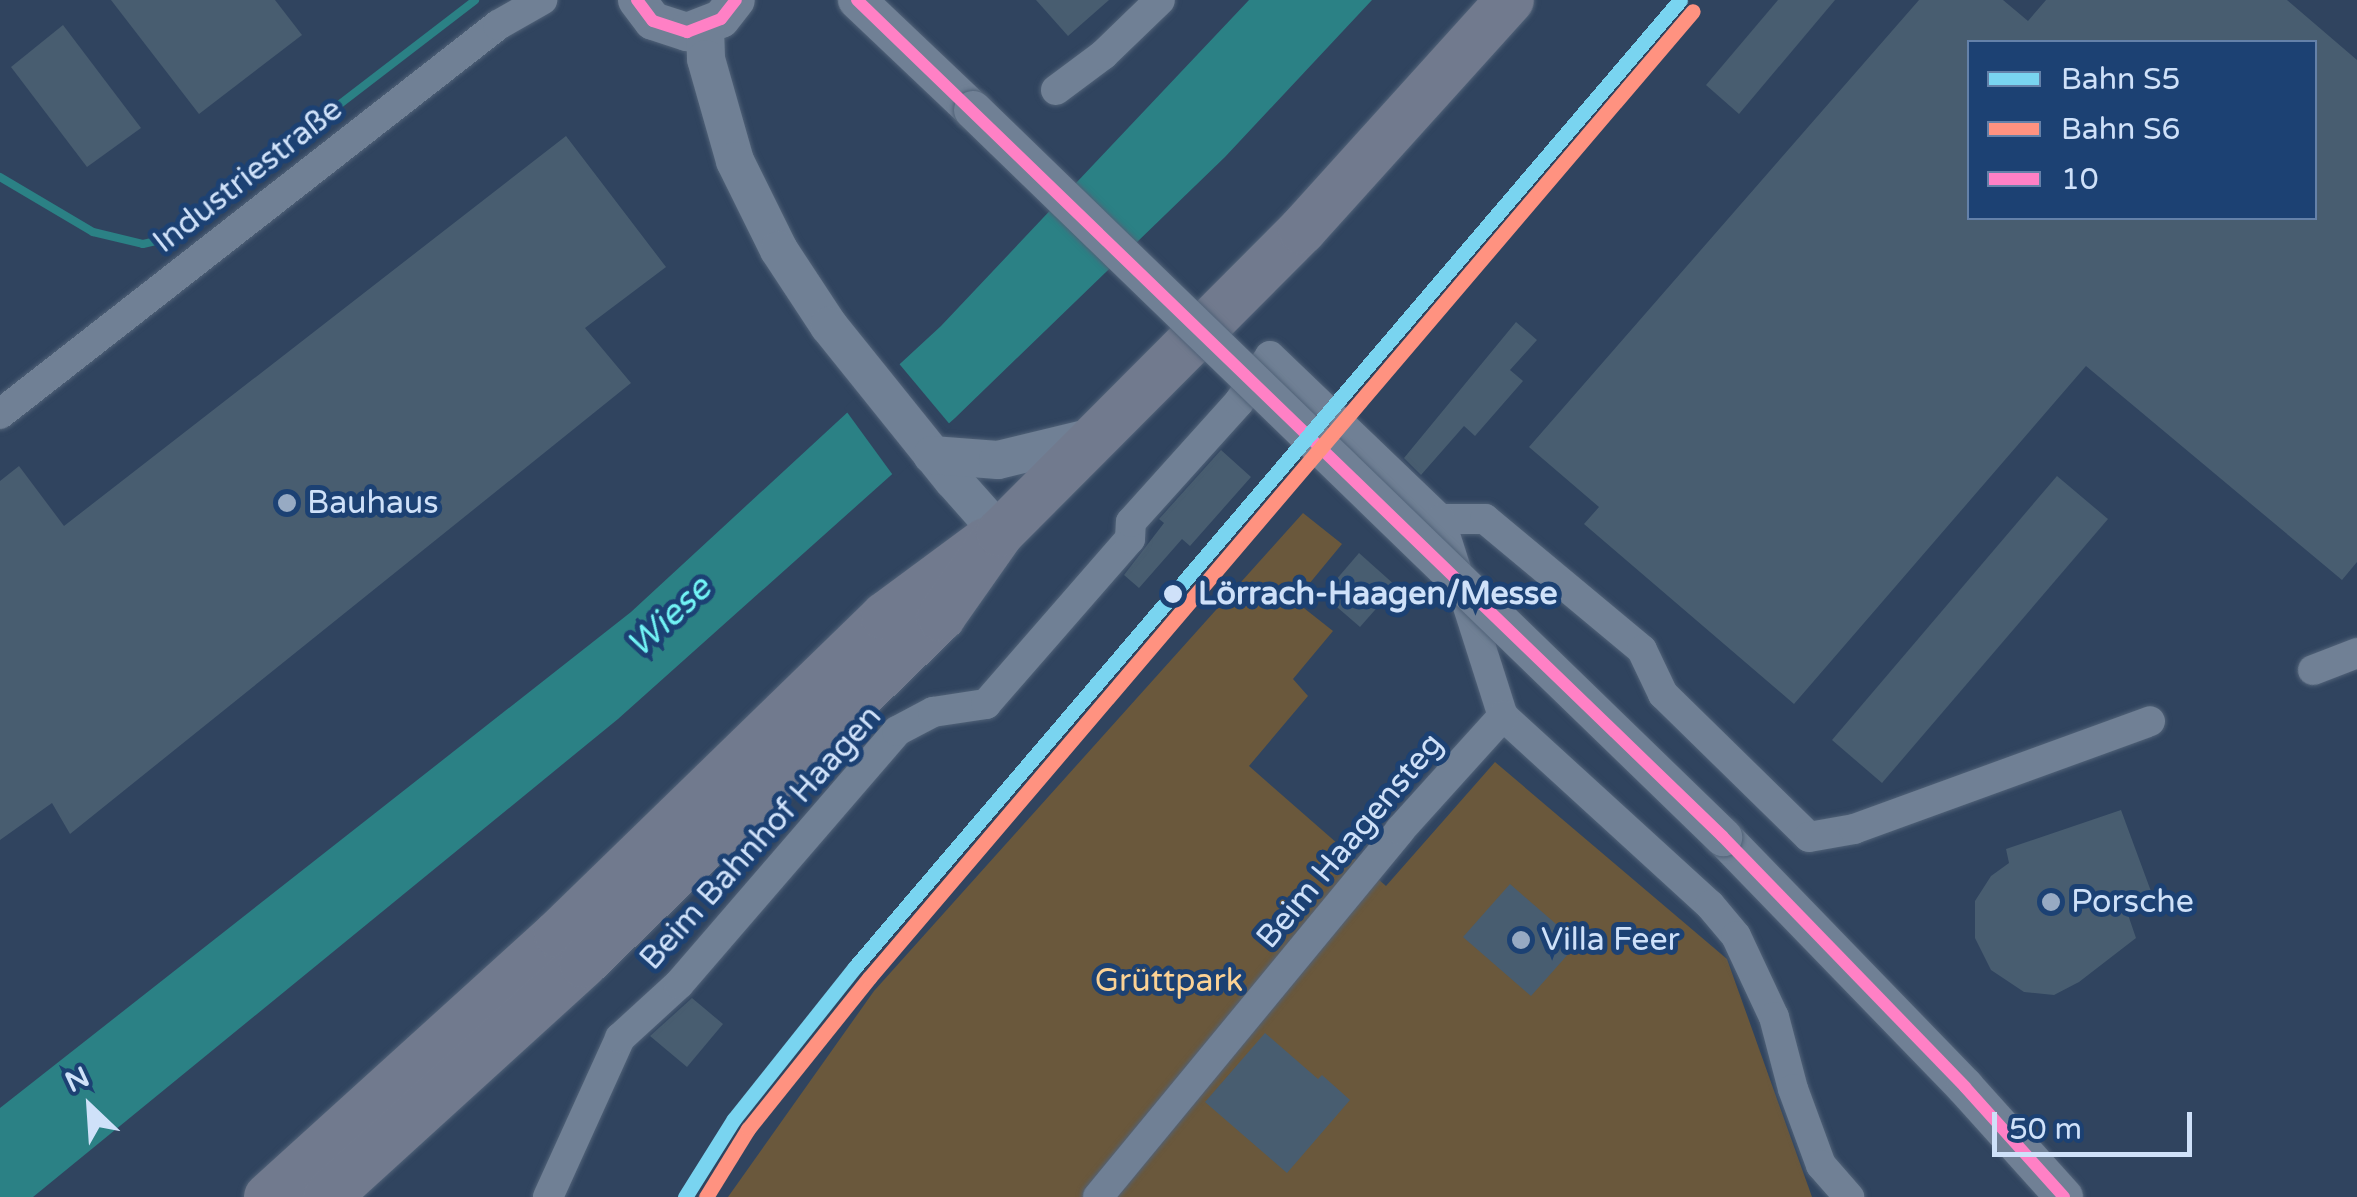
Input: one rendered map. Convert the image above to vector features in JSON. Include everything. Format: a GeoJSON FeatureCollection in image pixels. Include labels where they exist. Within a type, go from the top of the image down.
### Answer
{"type":"FeatureCollection","features":[{"type":"Feature","properties":{"kind":"main road"},"geometry":{"type":"LineString","coordinates":[[327,1197],[583,964],[941,617],[1000,532],[1302,230],[1510,0]]}},
{"type":"Feature","properties":{"kind":"main road"},"geometry":{"type":"LineString","coordinates":[[268,1197],[558,934],[885,616],[949,564],[1000,532]]}},
{"type":"Feature","properties":{"kind":"street","name":"Industriestraße"},"geometry":{"type":"LineString","coordinates":[[0,414],[498,25],[542,0]]}},
{"type":"Feature","properties":{"kind":"street"},"geometry":{"type":"LineString","coordinates":[[637,0],[654,21],[670,29],[705,29],[721,19],[736,0]]}},
{"type":"Feature","properties":{"kind":"street"},"geometry":{"type":"LineString","coordinates":[[857,0],[1722,837],[1965,1087],[2064,1197]]}},
{"type":"Feature","properties":{"kind":"street"},"geometry":{"type":"LineString","coordinates":[[1056,90],[1103,54],[1160,0]]}},
{"type":"Feature","properties":{"kind":"street"},"geometry":{"type":"LineString","coordinates":[[705,29],[712,85],[735,162],[779,250],[829,326],[932,454],[966,474],[1000,532]]}},
{"type":"Feature","properties":{"kind":"street","name":"Beim Bahnhof Haagen"},"geometry":{"type":"LineString","coordinates":[[548,1197],[620,1038],[679,984],[897,732],[934,712],[986,704],[1130,539],[1132,522],[1239,402],[1270,356],[1440,520]]}},
{"type":"Feature","properties":{"kind":"street"},"geometry":{"type":"LineString","coordinates":[[966,474],[1097,436]]}},
{"type":"Feature","properties":{"kind":"street"},"geometry":{"type":"LineString","coordinates":[[1849,1197],[1820,1165],[1774,1017],[1736,936],[1710,905],[1503,716],[1440,520],[1485,519],[1642,650],[1662,694],[1808,838],[1854,829],[2150,721]]}},
{"type":"Feature","properties":{"kind":"street"},"geometry":{"type":"LineString","coordinates":[[2313,670],[2357,653]]}},
{"type":"Feature","properties":{"kind":"street","name":"Beim Haagensteg"},"geometry":{"type":"LineString","coordinates":[[1098,1197],[1400,830],[1503,716]]}},
{"type":"Feature","properties":{"kind":"green space","name":"Grüttpark"},"geometry":{"type":"Polygon","coordinates":[[[1303,513],[1342,544],[1295,601],[1333,631],[1293,679],[1308,696],[1249,766],[1386,886],[1495,762],[1727,959],[1812,1197],[728,1197],[874,991],[1303,513]]]}},
{"type":"Feature","properties":{"kind":"water","name":"Wiese"},"geometry":{"type":"Polygon","coordinates":[[[1249,0],[1372,0],[1225,157],[955,418],[618,719],[33,1197],[0,1197],[0,1108],[631,612],[941,326],[1249,0]]]}},
{"type":"Feature","properties":{"kind":"pier"},"geometry":{"type":"Polygon","coordinates":[[[896,360],[952,427],[895,478],[844,408],[896,360]]]}},
{"type":"Feature","properties":{"kind":"building"},"geometry":{"type":"Polygon","coordinates":[[[111,0],[275,0],[302,35],[199,114],[111,0]]]}},
{"type":"Feature","properties":{"kind":"building"},"geometry":{"type":"Polygon","coordinates":[[[1036,0],[1109,0],[1068,36],[1036,0]]]}},
{"type":"Feature","properties":{"kind":"building"},"geometry":{"type":"Polygon","coordinates":[[[1778,0],[1835,0],[1739,114],[1706,85],[1778,0]]]}},
{"type":"Feature","properties":{"kind":"building"},"geometry":{"type":"Polygon","coordinates":[[[1919,0],[2003,0],[2028,21],[2046,0],[2287,0],[2357,60],[2357,562],[2342,580],[2086,366],[1794,704],[1584,524],[1599,507],[1529,447],[1919,0]]]}},
{"type":"Feature","properties":{"kind":"building"},"geometry":{"type":"Polygon","coordinates":[[[63,25],[141,128],[87,167],[11,67],[63,25]]]}},
{"type":"Feature","properties":{"kind":"building","name":"Bauhaus"},"geometry":{"type":"Polygon","coordinates":[[[566,136],[666,267],[585,328],[631,383],[70,834],[52,803],[0,840],[0,481],[19,466],[64,526],[566,136]]]}},
{"type":"Feature","properties":{"kind":"building"},"geometry":{"type":"Polygon","coordinates":[[[1516,322],[1537,340],[1510,370],[1523,381],[1475,436],[1464,426],[1421,475],[1404,458],[1516,322]]]}},
{"type":"Feature","properties":{"kind":"building"},"geometry":{"type":"Polygon","coordinates":[[[1221,450],[1251,477],[1190,546],[1182,539],[1139,588],[1124,575],[1164,523],[1159,519],[1221,450]]]}},
{"type":"Feature","properties":{"kind":"building"},"geometry":{"type":"Polygon","coordinates":[[[2057,476],[2108,519],[1882,783],[1832,740],[2057,476]]]}},
{"type":"Feature","properties":{"kind":"building"},"geometry":{"type":"Polygon","coordinates":[[[1359,553],[1396,586],[1360,627],[1323,595],[1359,553]]]}},
{"type":"Feature","properties":{"kind":"building","name":"Porsche"},"geometry":{"type":"Polygon","coordinates":[[[2121,810],[2152,894],[2124,903],[2136,938],[2079,982],[2054,995],[2024,992],[1991,970],[1975,938],[1975,901],[1991,876],[2009,863],[2006,849],[2121,810]]]}},
{"type":"Feature","properties":{"kind":"building","name":"Villa Feer"},"geometry":{"type":"Polygon","coordinates":[[[1510,884],[1578,943],[1531,996],[1463,937],[1510,884]]]}},
{"type":"Feature","properties":{"kind":"building"},"geometry":{"type":"Polygon","coordinates":[[[692,998],[723,1024],[687,1067],[650,1036],[692,998]]]}},
{"type":"Feature","properties":{"kind":"building"},"geometry":{"type":"Polygon","coordinates":[[[1265,1033],[1318,1079],[1322,1075],[1350,1100],[1287,1173],[1205,1102],[1265,1033]]]}},
{"type":"Feature","properties":{"kind":"waterway"},"geometry":{"type":"LineString","coordinates":[[0,177],[93,232],[143,244],[164,239],[475,0]]}},
{"type":"Feature","properties":{"kind":"rail line","name":"S5"},"geometry":{"type":"LineString","coordinates":[[685,1197],[734,1119],[855,967],[1680,0]]}},
{"type":"Feature","properties":{"kind":"rail line","name":"S6"},"geometry":{"type":"LineString","coordinates":[[706,1197],[748,1129],[869,978],[1693,11]]}},
{"type":"Feature","properties":{"kind":"transit line","name":"10"},"geometry":{"type":"LineString","coordinates":[[637,0],[653,21],[687,32],[721,19],[736,0]]}},
{"type":"Feature","properties":{"kind":"transit line","name":"10"},"geometry":{"type":"LineString","coordinates":[[857,0],[1723,837],[1965,1087],[2064,1197]]}},
{"type":"Feature","properties":{"kind":"place","name":"Bauhaus"},"geometry":{"type":"Point","coordinates":[287,503]}},
{"type":"Feature","properties":{"kind":"place","name":"Lörrach-Haagen/Messe"},"geometry":{"type":"Point","coordinates":[1173,594]}},
{"type":"Feature","properties":{"kind":"place","name":"Porsche"},"geometry":{"type":"Point","coordinates":[2051,902]}},
{"type":"Feature","properties":{"kind":"place","name":"Villa Feer"},"geometry":{"type":"Point","coordinates":[1521,940]}}]}
